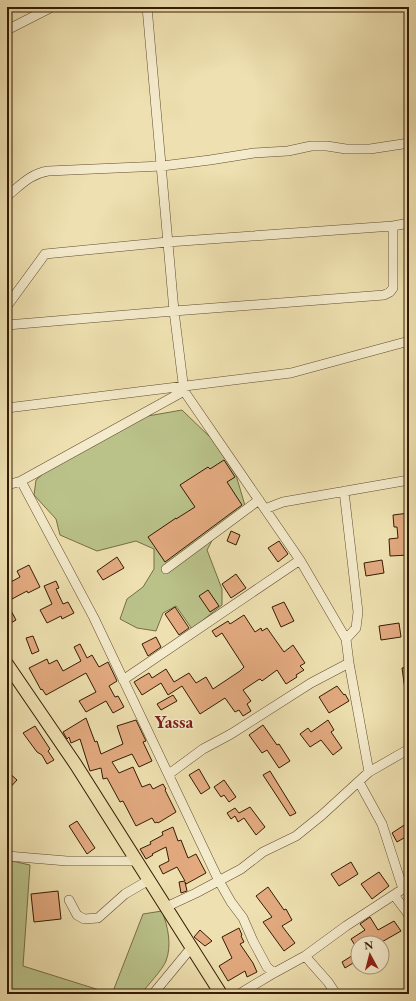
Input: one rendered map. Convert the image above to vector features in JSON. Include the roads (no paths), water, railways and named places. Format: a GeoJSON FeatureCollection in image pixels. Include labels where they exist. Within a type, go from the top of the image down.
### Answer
{"type":"FeatureCollection","features":[{"type":"Feature","properties":{"kind":"main road"},"geometry":{"type":"LineString","coordinates":[[7,664],[76,765],[221,994]]}},
{"type":"Feature","properties":{"kind":"street"},"geometry":{"type":"LineString","coordinates":[[7,30],[52,7]]}},
{"type":"Feature","properties":{"kind":"street"},"geometry":{"type":"LineString","coordinates":[[147,7],[174,311],[184,388],[300,560],[346,639],[369,772]]}},
{"type":"Feature","properties":{"kind":"street"},"geometry":{"type":"LineString","coordinates":[[7,196],[31,176],[48,171],[162,166],[254,153],[288,151],[311,146],[327,146],[346,149],[370,149],[409,143]]}},
{"type":"Feature","properties":{"kind":"street"},"geometry":{"type":"LineString","coordinates":[[7,306],[45,254],[168,242],[393,226],[409,223]]}},
{"type":"Feature","properties":{"kind":"street"},"geometry":{"type":"LineString","coordinates":[[7,325],[384,295],[390,292],[393,288],[393,226]]}},
{"type":"Feature","properties":{"kind":"street"},"geometry":{"type":"LineString","coordinates":[[7,408],[184,388],[290,373],[409,341]]}},
{"type":"Feature","properties":{"kind":"street"},"geometry":{"type":"LineString","coordinates":[[7,482],[11,484],[21,481],[184,388]]}},
{"type":"Feature","properties":{"kind":"street"},"geometry":{"type":"LineString","coordinates":[[265,509],[283,502],[409,480]]}},
{"type":"Feature","properties":{"kind":"street"},"geometry":{"type":"LineString","coordinates":[[21,481],[94,618],[219,881],[231,902],[243,918],[267,967],[274,973]]}},
{"type":"Feature","properties":{"kind":"street"},"geometry":{"type":"LineString","coordinates":[[344,491],[358,612],[356,628],[346,639]]}},
{"type":"Feature","properties":{"kind":"street"},"geometry":{"type":"LineString","coordinates":[[166,569],[260,500]]}},
{"type":"Feature","properties":{"kind":"street"},"geometry":{"type":"LineString","coordinates":[[123,680],[300,560]]}},
{"type":"Feature","properties":{"kind":"street"},"geometry":{"type":"LineString","coordinates":[[169,774],[203,749],[231,734],[311,683],[349,663]]}},
{"type":"Feature","properties":{"kind":"street"},"geometry":{"type":"LineString","coordinates":[[166,907],[241,869],[263,852],[296,836],[322,815],[369,772],[409,749]]}},
{"type":"Feature","properties":{"kind":"street"},"geometry":{"type":"LineString","coordinates":[[239,994],[306,956],[346,926],[406,887],[382,824],[359,782]]}},
{"type":"Feature","properties":{"kind":"street"},"geometry":{"type":"LineString","coordinates":[[7,856],[67,862],[138,861]]}},
{"type":"Feature","properties":{"kind":"street"},"geometry":{"type":"LineString","coordinates":[[69,900],[77,915],[84,919],[98,918],[125,894],[149,880]]}},
{"type":"Feature","properties":{"kind":"street"},"geometry":{"type":"LineString","coordinates":[[394,895],[409,914]]}},
{"type":"Feature","properties":{"kind":"street"},"geometry":{"type":"LineString","coordinates":[[153,994],[191,948]]}},
{"type":"Feature","properties":{"kind":"street"},"geometry":{"type":"LineString","coordinates":[[306,956],[336,994]]}},
{"type":"Feature","properties":{"kind":"district","name":"Yassa"},"geometry":{"type":"Point","coordinates":[174,722]}}]}
